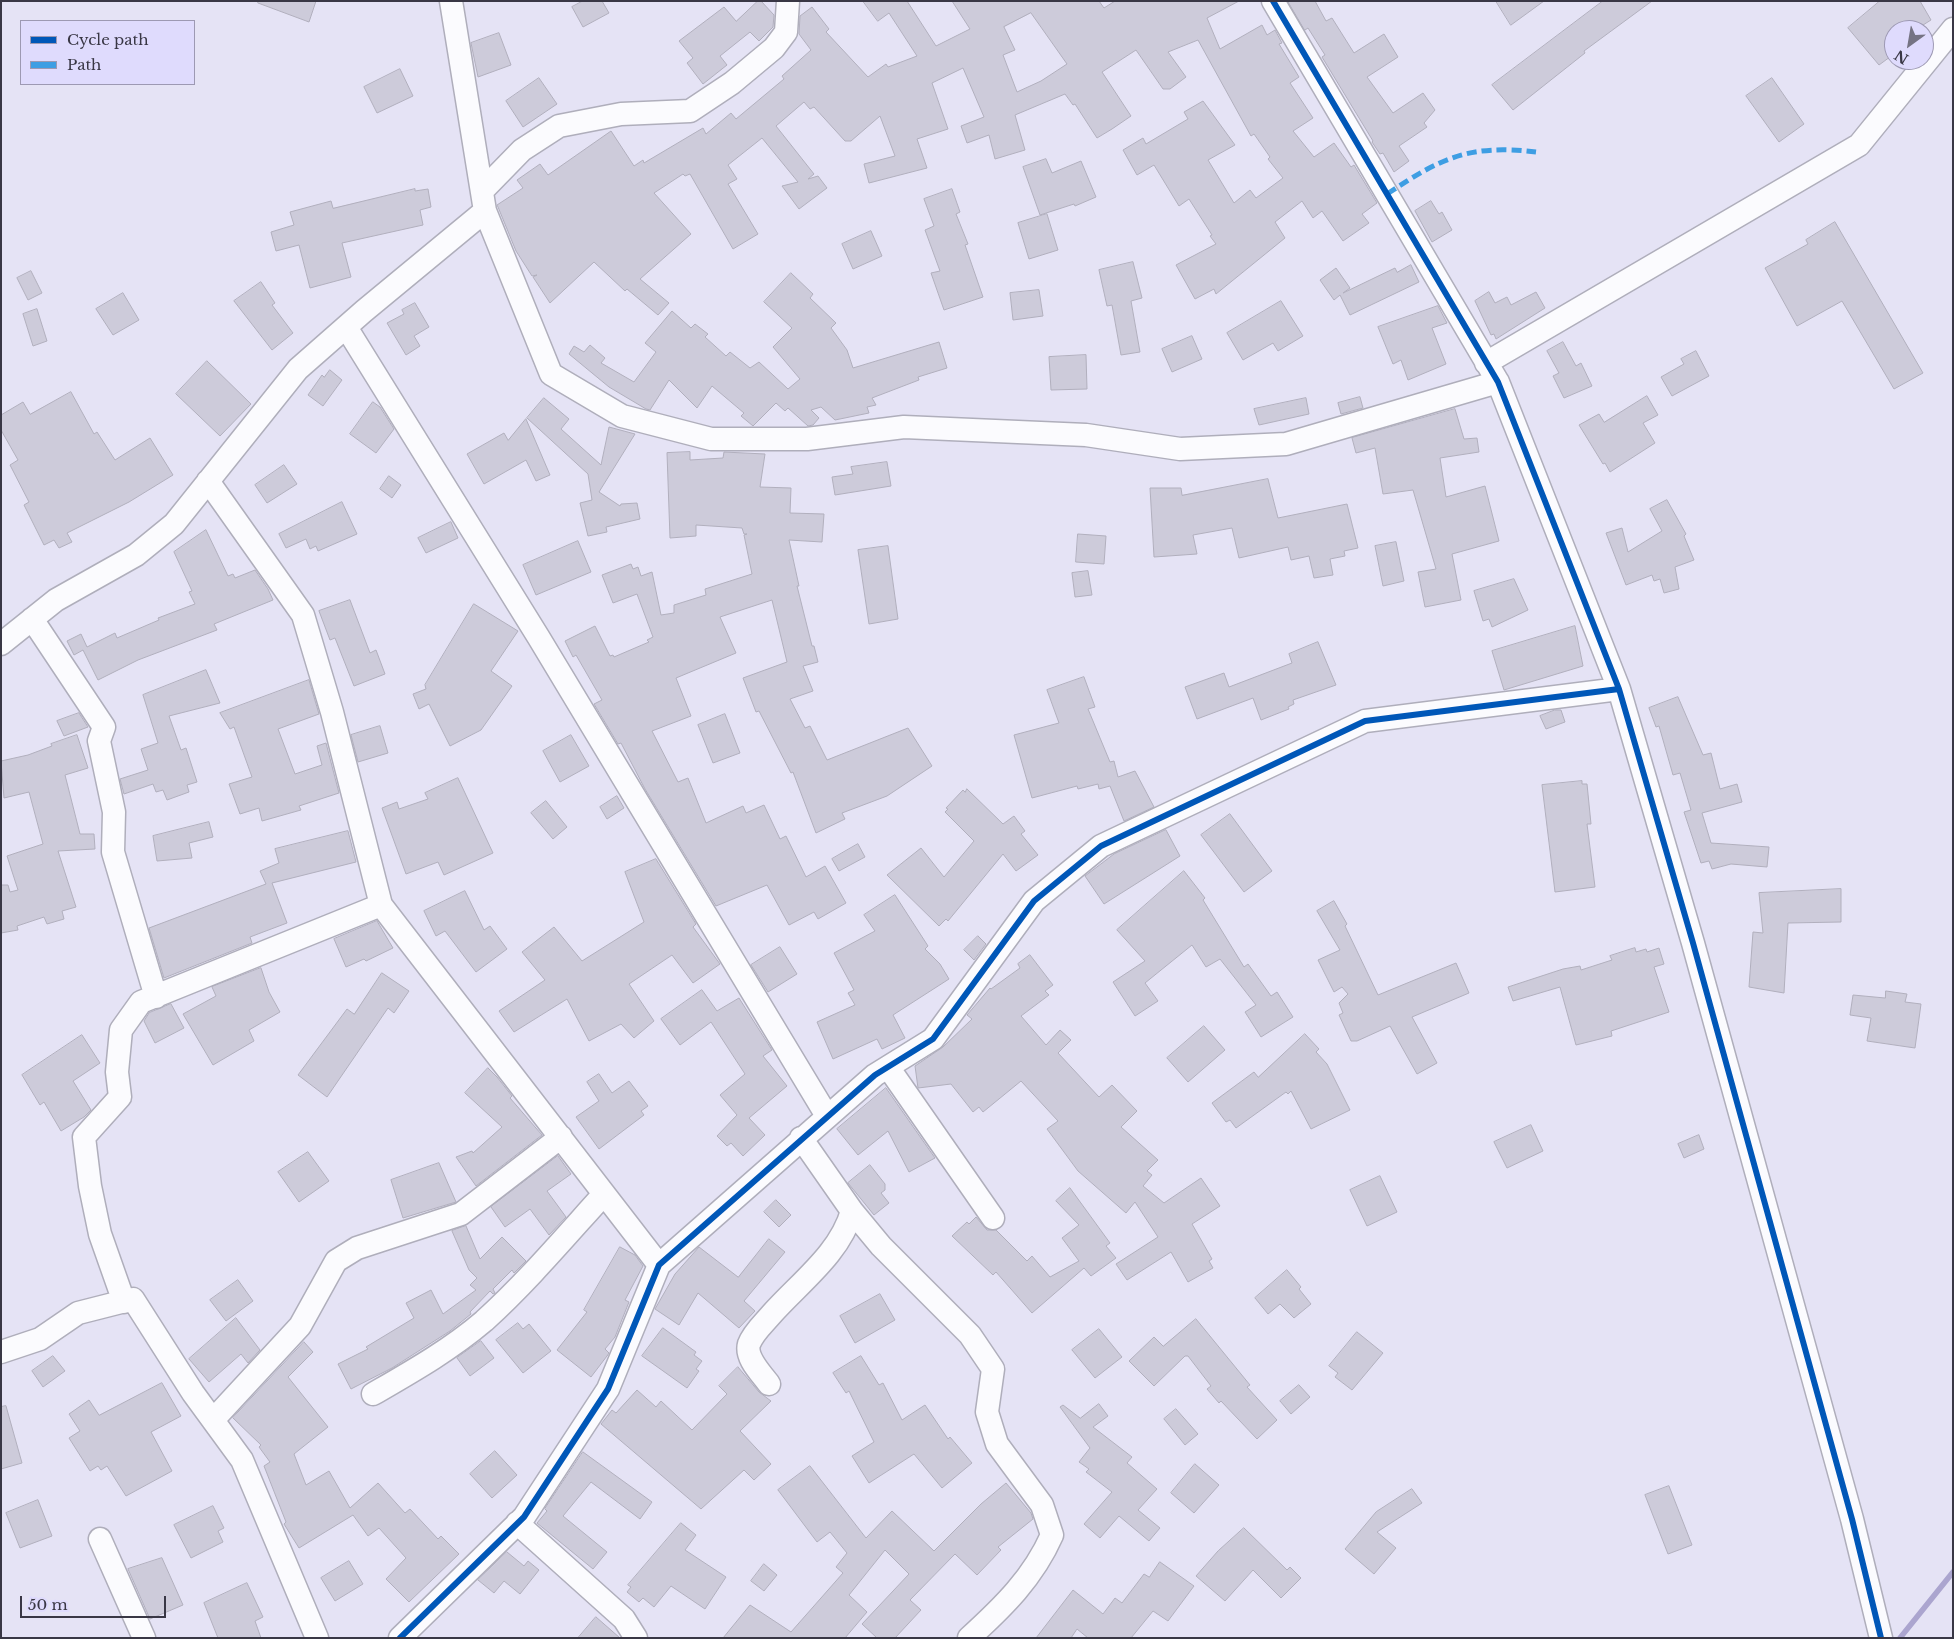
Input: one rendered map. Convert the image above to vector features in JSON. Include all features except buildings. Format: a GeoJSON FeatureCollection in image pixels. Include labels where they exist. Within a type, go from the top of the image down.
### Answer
{"type":"FeatureCollection","features":[{"type":"Feature","properties":{"kind":"street"},"geometry":{"type":"LineString","coordinates":[[451,1],[484,201],[551,374],[622,416],[711,439],[807,439],[904,426],[1086,435],[1180,449],[1286,444],[1492,372],[1859,145],[1953,29]]}},
{"type":"Feature","properties":{"kind":"street"},"geometry":{"type":"LineString","coordinates":[[1,644],[56,600],[136,555],[174,524],[298,369],[484,201],[522,150],[559,126],[621,114],[690,111],[732,83],[774,48],[786,32],[788,1]]}},
{"type":"Feature","properties":{"kind":"street"},"geometry":{"type":"LineString","coordinates":[[1273,1],[1492,372],[1619,689],[1703,981],[1852,1519],[1881,1638]]}},
{"type":"Feature","properties":{"kind":"street"},"geometry":{"type":"LineString","coordinates":[[346,327],[539,638],[827,1116]]}},
{"type":"Feature","properties":{"kind":"street"},"geometry":{"type":"LineString","coordinates":[[208,481],[303,615],[332,712],[381,905],[659,1265]]}},
{"type":"Feature","properties":{"kind":"street"},"geometry":{"type":"LineString","coordinates":[[32,619],[104,727],[98,741],[114,812],[113,852],[156,996]]}},
{"type":"Feature","properties":{"kind":"street"},"geometry":{"type":"LineString","coordinates":[[400,1638],[524,1517],[608,1389],[659,1265],[801,1138],[875,1075],[933,1040],[1034,901],[1101,846],[1365,721],[1619,689]]}},
{"type":"Feature","properties":{"kind":"street"},"geometry":{"type":"LineString","coordinates":[[124,1302],[100,1234],[90,1186],[84,1137],[120,1097],[117,1072],[121,1030],[141,1002],[381,905]]}},
{"type":"Feature","properties":{"kind":"street"},"geometry":{"type":"LineString","coordinates":[[888,1067],[993,1218]]}},
{"type":"Feature","properties":{"kind":"street"},"geometry":{"type":"LineString","coordinates":[[213,1420],[300,1326],[336,1262],[357,1248],[461,1214],[561,1137]]}},
{"type":"Feature","properties":{"kind":"street"},"geometry":{"type":"LineString","coordinates":[[801,1138],[852,1210],[881,1246],[970,1335],[993,1369],[987,1412],[997,1444],[1042,1505],[1052,1536],[1041,1560],[1012,1597],[969,1638]]}},
{"type":"Feature","properties":{"kind":"street"},"geometry":{"type":"LineString","coordinates":[[373,1394],[425,1364],[483,1321],[544,1260],[604,1194]]}},
{"type":"Feature","properties":{"kind":"street"},"geometry":{"type":"LineString","coordinates":[[769,1384],[750,1358],[749,1345],[769,1316],[838,1242],[847,1228],[852,1210]]}},
{"type":"Feature","properties":{"kind":"street"},"geometry":{"type":"LineString","coordinates":[[1,1352],[40,1339],[78,1313],[133,1299],[213,1420],[242,1460],[317,1638]]}},
{"type":"Feature","properties":{"kind":"street"},"geometry":{"type":"LineString","coordinates":[[517,1523],[624,1619],[636,1638]]}},
{"type":"Feature","properties":{"kind":"street"},"geometry":{"type":"LineString","coordinates":[[100,1539],[144,1638]]}},
{"type":"Feature","properties":{"kind":"waterway"},"geometry":{"type":"LineString","coordinates":[[1900,1638],[1953,1572]]}},
{"type":"Feature","properties":{"kind":"marked path"},"geometry":{"type":"LineString","coordinates":[[1387,194],[1440,163],[1474,152],[1492,150],[1536,152]]}},
{"type":"Feature","properties":{"kind":"cycle path"},"geometry":{"type":"LineString","coordinates":[[1273,1],[1498,382],[1619,689],[1693,943],[1852,1519],[1881,1638]]}},
{"type":"Feature","properties":{"kind":"cycle path"},"geometry":{"type":"LineString","coordinates":[[400,1638],[524,1517],[608,1389],[659,1265],[875,1075],[933,1039],[1034,901],[1101,846],[1365,721],[1619,689]]}}]}
